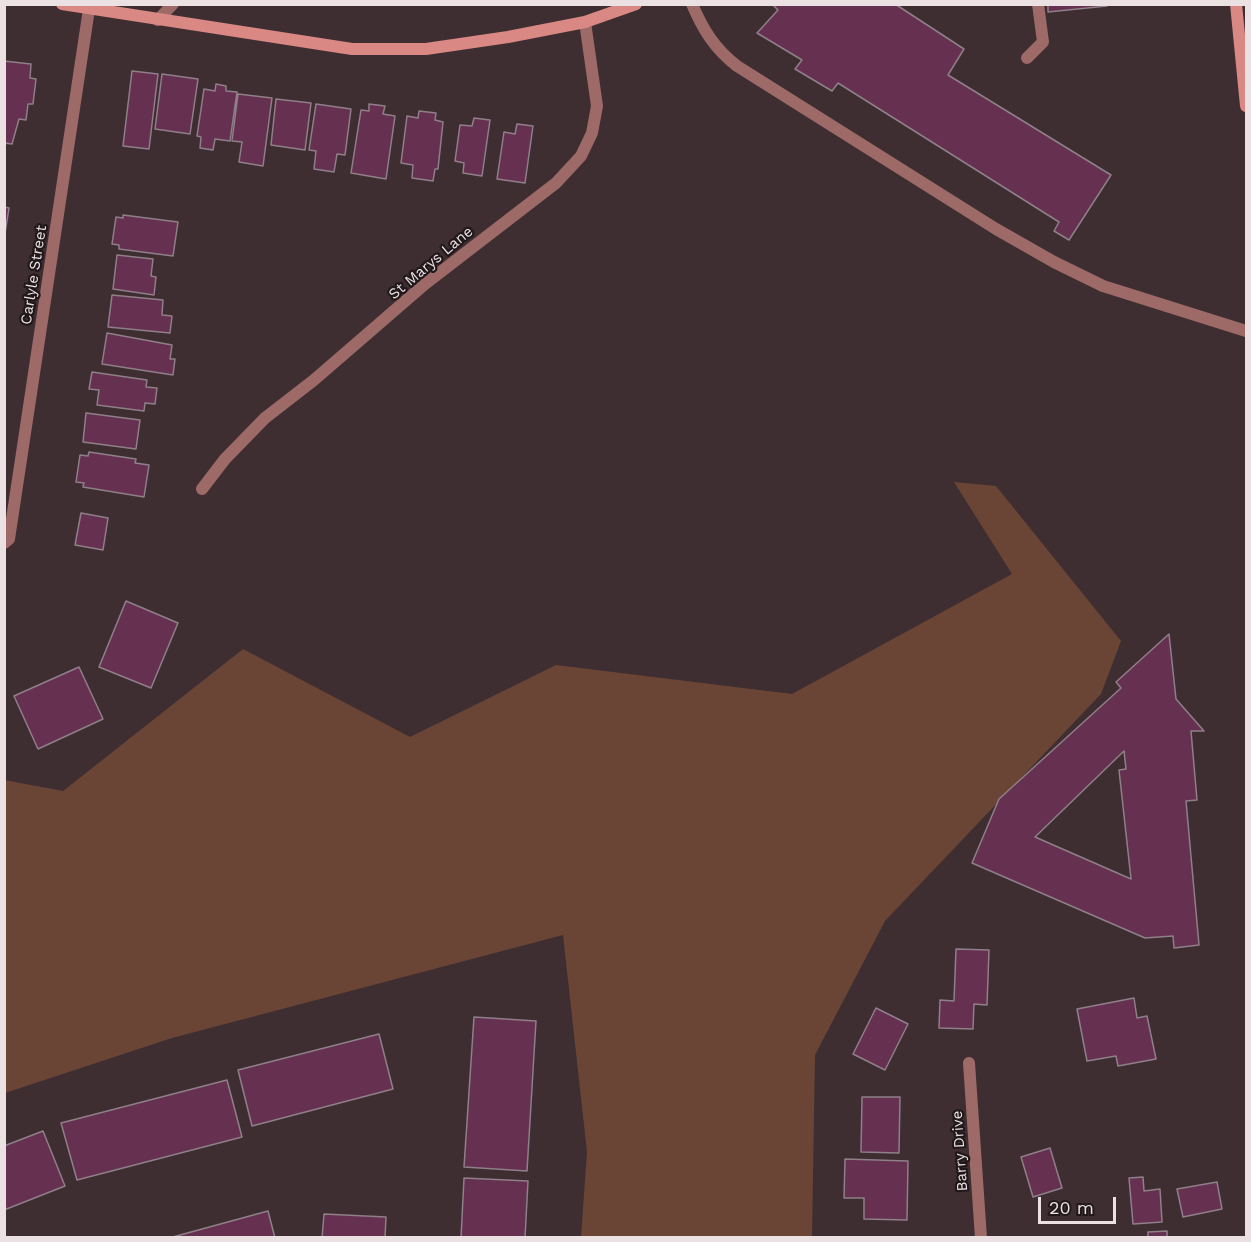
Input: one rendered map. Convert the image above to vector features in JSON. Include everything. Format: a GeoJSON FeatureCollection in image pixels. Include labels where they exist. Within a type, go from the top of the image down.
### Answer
{"type":"FeatureCollection","features":[{"type":"Feature","properties":{"kind":"main road"},"geometry":{"type":"LineString","coordinates":[[62,4],[352,49],[426,49],[508,37],[585,22],[636,4]]}},
{"type":"Feature","properties":{"kind":"main road"},"geometry":{"type":"LineString","coordinates":[[1239,7],[1246,106]]}},
{"type":"Feature","properties":{"kind":"street"},"geometry":{"type":"LineString","coordinates":[[158,20],[173,4]]}},
{"type":"Feature","properties":{"kind":"street"},"geometry":{"type":"LineString","coordinates":[[692,4],[704,31],[721,54],[737,66],[996,229],[1103,286],[1246,331]]}},
{"type":"Feature","properties":{"kind":"street"},"geometry":{"type":"LineString","coordinates":[[1026,58],[1043,42],[1038,4]]}},
{"type":"Feature","properties":{"kind":"street","name":"Carlyle Street"},"geometry":{"type":"LineString","coordinates":[[4,543],[9,539],[89,9]]}},
{"type":"Feature","properties":{"kind":"street","name":"St Marys Lane"},"geometry":{"type":"LineString","coordinates":[[202,489],[225,459],[265,418],[314,380],[425,284],[556,183],[581,156],[592,133],[597,106],[585,22]]}},
{"type":"Feature","properties":{"kind":"street","name":"Barry Drive"},"geometry":{"type":"LineString","coordinates":[[969,1063],[981,1238]]}},
{"type":"Feature","properties":{"kind":"shaded area"},"geometry":{"type":"Polygon","coordinates":[[[954,482],[996,486],[1121,641],[1101,694],[885,921],[815,1055],[812,1237],[581,1237],[587,1152],[563,935],[172,1038],[5,1093],[4,780],[63,791],[243,649],[410,737],[556,665],[792,694],[1012,574],[954,482]]]}},
{"type":"Feature","properties":{"kind":"building"},"geometry":{"type":"Polygon","coordinates":[[[772,4],[895,4],[964,49],[948,75],[1111,175],[1069,240],[1054,231],[1059,222],[838,83],[832,91],[795,69],[802,60],[757,33],[778,10],[772,4]]]}},
{"type":"Feature","properties":{"kind":"building"},"geometry":{"type":"Polygon","coordinates":[[[1048,4],[1107,4],[1107,6],[1048,12],[1048,4]]]}},
{"type":"Feature","properties":{"kind":"building"},"geometry":{"type":"Polygon","coordinates":[[[4,61],[31,64],[30,78],[36,79],[33,104],[28,104],[26,120],[19,119],[12,144],[4,143],[4,61]]]}},
{"type":"Feature","properties":{"kind":"building"},"geometry":{"type":"Polygon","coordinates":[[[132,71],[158,74],[149,149],[123,146],[132,71]]]}},
{"type":"Feature","properties":{"kind":"building"},"geometry":{"type":"Polygon","coordinates":[[[162,74],[198,79],[190,134],[155,129],[162,74]]]}},
{"type":"Feature","properties":{"kind":"building"},"geometry":{"type":"Polygon","coordinates":[[[216,84],[226,86],[226,91],[237,92],[230,141],[215,139],[213,150],[200,148],[201,137],[197,136],[204,89],[215,91],[216,84]]]}},
{"type":"Feature","properties":{"kind":"building"},"geometry":{"type":"Polygon","coordinates":[[[238,94],[272,98],[263,166],[239,162],[242,142],[232,141],[238,94]]]}},
{"type":"Feature","properties":{"kind":"building"},"geometry":{"type":"Polygon","coordinates":[[[276,99],[311,103],[305,150],[271,145],[276,99]]]}},
{"type":"Feature","properties":{"kind":"building"},"geometry":{"type":"Polygon","coordinates":[[[316,104],[351,109],[345,155],[337,154],[334,172],[314,169],[316,151],[309,150],[316,104]]]}},
{"type":"Feature","properties":{"kind":"building"},"geometry":{"type":"Polygon","coordinates":[[[369,104],[385,106],[383,114],[395,116],[386,179],[351,173],[361,110],[369,111],[369,104]]]}},
{"type":"Feature","properties":{"kind":"building"},"geometry":{"type":"Polygon","coordinates":[[[419,111],[436,113],[435,120],[443,122],[438,169],[435,169],[433,181],[412,178],[413,165],[401,163],[407,116],[418,118],[419,111]]]}},
{"type":"Feature","properties":{"kind":"building"},"geometry":{"type":"Polygon","coordinates":[[[474,118],[490,120],[482,176],[463,173],[464,163],[455,161],[460,125],[472,126],[474,118]]]}},
{"type":"Feature","properties":{"kind":"building"},"geometry":{"type":"Polygon","coordinates":[[[517,124],[533,126],[525,183],[497,179],[504,132],[515,134],[517,124]]]}},
{"type":"Feature","properties":{"kind":"building"},"geometry":{"type":"Polygon","coordinates":[[[4,207],[9,208],[4,240],[4,207]]]}},
{"type":"Feature","properties":{"kind":"building"},"geometry":{"type":"Polygon","coordinates":[[[123,215],[178,222],[173,256],[119,249],[119,245],[112,244],[116,217],[123,218],[123,215]]]}},
{"type":"Feature","properties":{"kind":"building"},"geometry":{"type":"Polygon","coordinates":[[[117,255],[153,259],[151,276],[156,277],[154,295],[113,289],[117,255]]]}},
{"type":"Feature","properties":{"kind":"building"},"geometry":{"type":"Polygon","coordinates":[[[112,295],[163,300],[162,315],[172,316],[170,333],[108,327],[112,295]]]}},
{"type":"Feature","properties":{"kind":"building"},"geometry":{"type":"Polygon","coordinates":[[[107,333],[172,345],[170,359],[175,359],[173,375],[102,364],[107,333]]]}},
{"type":"Feature","properties":{"kind":"building"},"geometry":{"type":"Polygon","coordinates":[[[92,372],[147,380],[146,387],[157,388],[155,404],[145,403],[144,411],[97,405],[99,390],[89,389],[92,372]]]}},
{"type":"Feature","properties":{"kind":"building"},"geometry":{"type":"Polygon","coordinates":[[[86,413],[140,420],[136,449],[83,442],[86,413]]]}},
{"type":"Feature","properties":{"kind":"building"},"geometry":{"type":"Polygon","coordinates":[[[89,452],[136,459],[135,463],[149,465],[144,497],[83,487],[84,483],[76,482],[80,455],[88,456],[89,452]]]}},
{"type":"Feature","properties":{"kind":"building"},"geometry":{"type":"Polygon","coordinates":[[[81,513],[108,518],[103,550],[75,545],[81,513]]]}},
{"type":"Feature","properties":{"kind":"building"},"geometry":{"type":"Polygon","coordinates":[[[126,601],[178,623],[151,688],[99,667],[126,601]]]}},
{"type":"Feature","properties":{"kind":"building"},"geometry":{"type":"Polygon","coordinates":[[[1169,634],[1176,699],[1204,731],[1191,731],[1197,800],[1186,801],[1199,945],[1174,948],[1173,936],[1145,938],[972,863],[999,799],[1121,688],[1116,682],[1169,634]],[[1124,751],[1035,837],[1131,879],[1119,770],[1126,769],[1124,751]]]}},
{"type":"Feature","properties":{"kind":"building"},"geometry":{"type":"Polygon","coordinates":[[[79,667],[103,719],[38,749],[14,696],[79,667]]]}},
{"type":"Feature","properties":{"kind":"building"},"geometry":{"type":"Polygon","coordinates":[[[956,949],[989,950],[987,1005],[974,1004],[973,1029],[939,1028],[940,1000],[954,1001],[956,949]]]}},
{"type":"Feature","properties":{"kind":"building"},"geometry":{"type":"Polygon","coordinates":[[[1134,998],[1137,1018],[1147,1016],[1156,1059],[1118,1066],[1116,1056],[1087,1061],[1077,1009],[1134,998]]]}},
{"type":"Feature","properties":{"kind":"building"},"geometry":{"type":"Polygon","coordinates":[[[876,1008],[908,1024],[885,1070],[853,1054],[876,1008]]]}},
{"type":"Feature","properties":{"kind":"building"},"geometry":{"type":"Polygon","coordinates":[[[474,1017],[536,1021],[527,1171],[464,1167],[474,1017]]]}},
{"type":"Feature","properties":{"kind":"building"},"geometry":{"type":"Polygon","coordinates":[[[379,1034],[393,1089],[252,1126],[238,1070],[379,1034]]]}},
{"type":"Feature","properties":{"kind":"building"},"geometry":{"type":"Polygon","coordinates":[[[227,1080],[242,1137],[77,1180],[61,1123],[227,1080]]]}},
{"type":"Feature","properties":{"kind":"building"},"geometry":{"type":"Polygon","coordinates":[[[862,1097],[900,1097],[899,1153],[861,1152],[862,1097]]]}},
{"type":"Feature","properties":{"kind":"building"},"geometry":{"type":"Polygon","coordinates":[[[43,1131],[65,1186],[4,1210],[4,1146],[43,1131]]]}},
{"type":"Feature","properties":{"kind":"building"},"geometry":{"type":"Polygon","coordinates":[[[1050,1148],[1062,1188],[1033,1197],[1021,1157],[1050,1148]]]}},
{"type":"Feature","properties":{"kind":"building"},"geometry":{"type":"Polygon","coordinates":[[[845,1159],[908,1161],[907,1220],[864,1219],[864,1198],[844,1198],[845,1159]]]}},
{"type":"Feature","properties":{"kind":"building"},"geometry":{"type":"Polygon","coordinates":[[[1143,1177],[1144,1191],[1160,1189],[1162,1222],[1133,1224],[1129,1178],[1143,1177]]]}},
{"type":"Feature","properties":{"kind":"building"},"geometry":{"type":"Polygon","coordinates":[[[464,1178],[528,1181],[525,1238],[461,1238],[464,1178]]]}},
{"type":"Feature","properties":{"kind":"building"},"geometry":{"type":"Polygon","coordinates":[[[1217,1182],[1222,1209],[1183,1217],[1177,1189],[1217,1182]]]}},
{"type":"Feature","properties":{"kind":"building"},"geometry":{"type":"Polygon","coordinates":[[[268,1211],[275,1238],[169,1238],[268,1211]]]}},
{"type":"Feature","properties":{"kind":"building"},"geometry":{"type":"Polygon","coordinates":[[[324,1214],[386,1217],[385,1238],[322,1238],[324,1214]]]}},
{"type":"Feature","properties":{"kind":"building"},"geometry":{"type":"Polygon","coordinates":[[[1167,1231],[1167,1238],[1148,1238],[1148,1232],[1167,1231]]]}}]}
